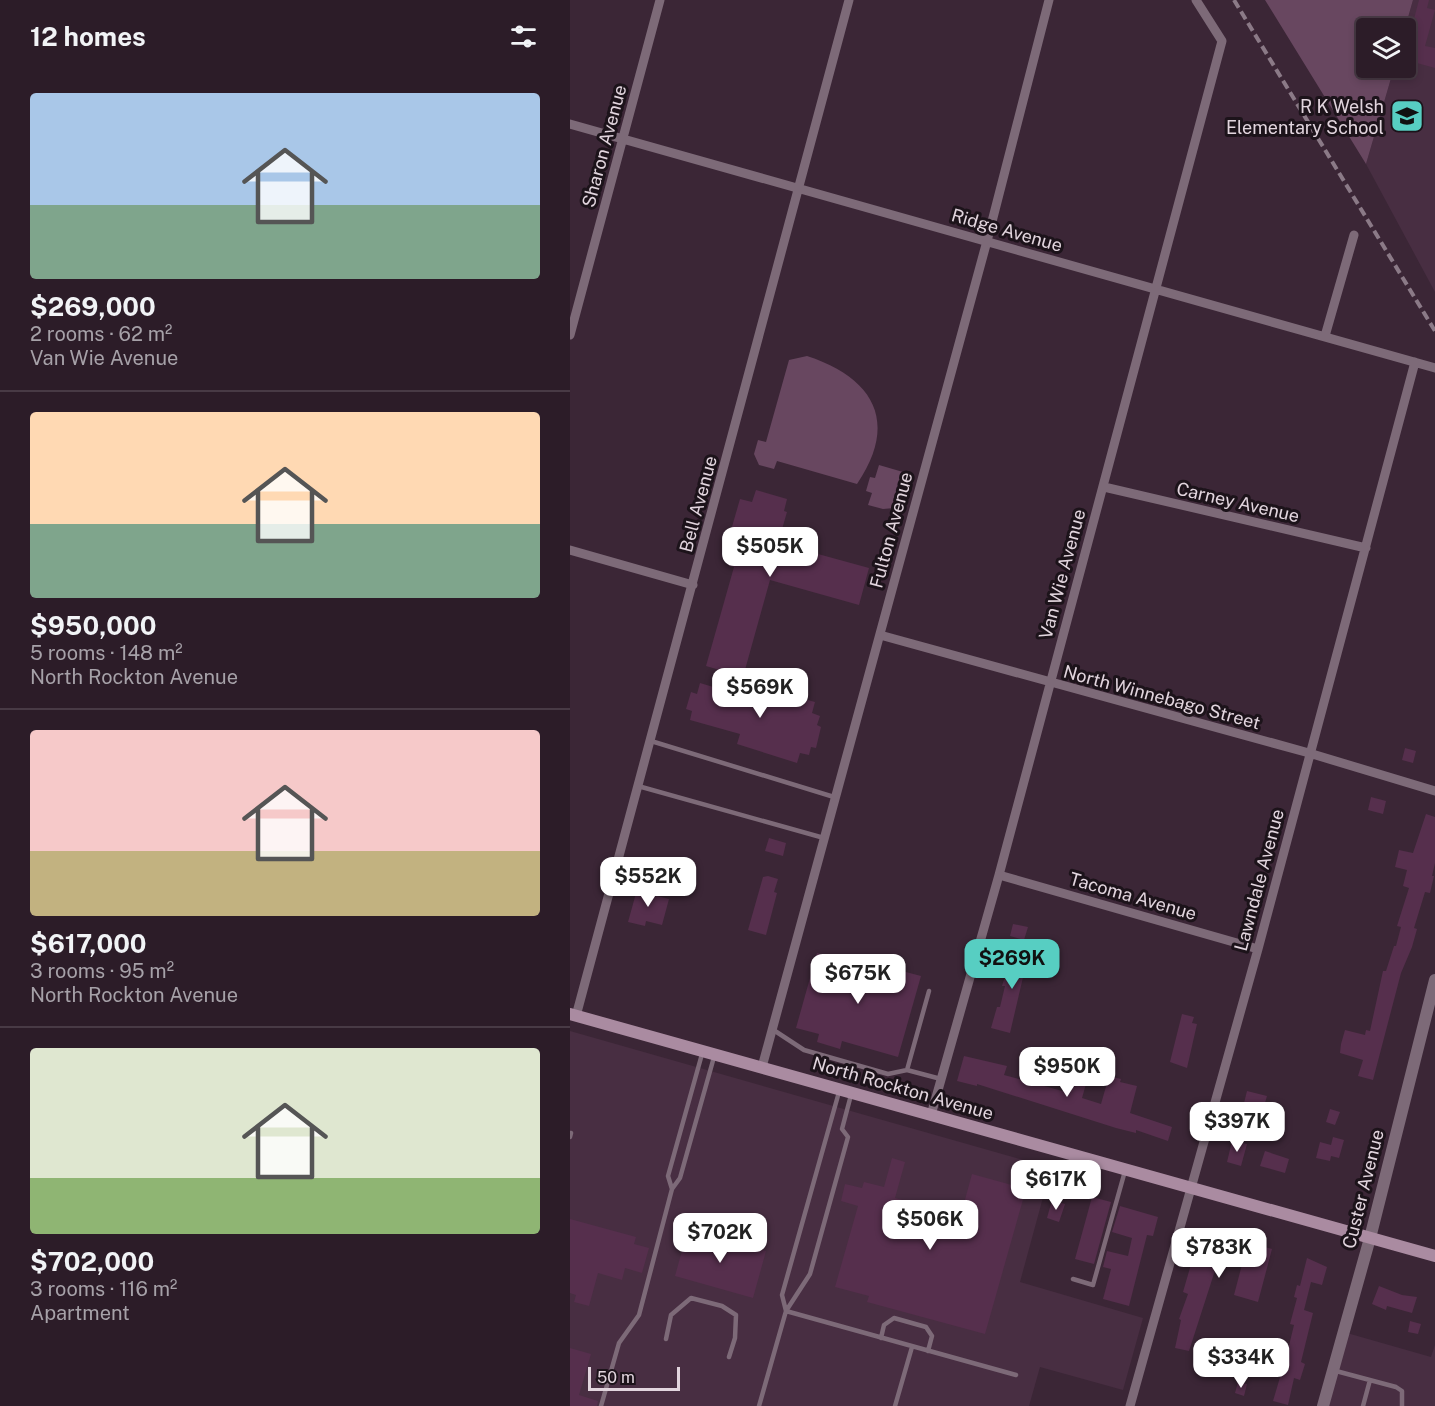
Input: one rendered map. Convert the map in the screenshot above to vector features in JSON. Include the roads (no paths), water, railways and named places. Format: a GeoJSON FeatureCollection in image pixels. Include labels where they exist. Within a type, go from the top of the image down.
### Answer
{"type":"FeatureCollection","features":[{"type":"Feature","properties":{"kind":"main road","name":"North Rockton Avenue"},"geometry":{"type":"LineString","coordinates":[[573,1015],[1435,1256]]}},
{"type":"Feature","properties":{"kind":"street","name":"Sharon Avenue"},"geometry":{"type":"LineString","coordinates":[[570,335],[660,0]]}},
{"type":"Feature","properties":{"kind":"street","name":"Bell Avenue"},"geometry":{"type":"LineString","coordinates":[[573,1015],[651,741],[801,189],[849,0]]}},
{"type":"Feature","properties":{"kind":"street","name":"Fulton Avenue"},"geometry":{"type":"LineString","coordinates":[[762,1067],[987,241],[1049,0]]}},
{"type":"Feature","properties":{"kind":"street","name":"Van Wie Avenue"},"geometry":{"type":"LineString","coordinates":[[931,1115],[999,875],[1222,41],[1196,0]]}},
{"type":"Feature","properties":{"kind":"street","name":"Ridge Avenue"},"geometry":{"type":"LineString","coordinates":[[570,124],[1435,368]]}},
{"type":"Feature","properties":{"kind":"street"},"geometry":{"type":"LineString","coordinates":[[1325,336],[1354,235]]}},
{"type":"Feature","properties":{"kind":"street","name":"Lawndale Avenue"},"geometry":{"type":"LineString","coordinates":[[1130,1406],[1258,949],[1415,362]]}},
{"type":"Feature","properties":{"kind":"street","name":"Carney Avenue"},"geometry":{"type":"LineString","coordinates":[[1104,487],[1366,548]]}},
{"type":"Feature","properties":{"kind":"street"},"geometry":{"type":"LineString","coordinates":[[570,550],[693,585]]}},
{"type":"Feature","properties":{"kind":"street","name":"North Winnebago Street"},"geometry":{"type":"LineString","coordinates":[[880,635],[1049,684],[1309,753],[1435,791]]}},
{"type":"Feature","properties":{"kind":"street","name":"Tacoma Avenue"},"geometry":{"type":"LineString","coordinates":[[999,875],[1258,949]]}},
{"type":"Feature","properties":{"kind":"street","name":"Custer Avenue"},"geometry":{"type":"LineString","coordinates":[[1323,1406],[1370,1238],[1435,980]]}},
{"type":"Feature","properties":{"kind":"lane"},"geometry":{"type":"LineString","coordinates":[[651,741],[835,797]]}},
{"type":"Feature","properties":{"kind":"lane"},"geometry":{"type":"LineString","coordinates":[[638,786],[824,838]]}},
{"type":"Feature","properties":{"kind":"lane"},"geometry":{"type":"LineString","coordinates":[[907,1070],[929,991]]}},
{"type":"Feature","properties":{"kind":"lane"},"geometry":{"type":"LineString","coordinates":[[772,1029],[804,1050],[888,1074],[907,1070],[941,1079]]}},
{"type":"Feature","properties":{"kind":"lane"},"geometry":{"type":"LineString","coordinates":[[672,1189],[668,1176],[709,1053]]}},
{"type":"Feature","properties":{"kind":"lane"},"geometry":{"type":"LineString","coordinates":[[601,1406],[619,1343],[639,1315],[672,1189],[680,1179],[709,1053]]}},
{"type":"Feature","properties":{"kind":"lane"},"geometry":{"type":"LineString","coordinates":[[786,1311],[782,1295],[846,1091]]}},
{"type":"Feature","properties":{"kind":"lane"},"geometry":{"type":"LineString","coordinates":[[759,1406],[786,1311],[810,1274],[848,1137],[842,1129],[846,1091]]}},
{"type":"Feature","properties":{"kind":"lane"},"geometry":{"type":"LineString","coordinates":[[1073,1279],[1093,1285],[1126,1169]]}},
{"type":"Feature","properties":{"kind":"lane"},"geometry":{"type":"LineString","coordinates":[[666,1339],[671,1315],[692,1298],[722,1306],[736,1315],[735,1338],[729,1357]]}},
{"type":"Feature","properties":{"kind":"lane"},"geometry":{"type":"LineString","coordinates":[[786,1311],[1016,1375]]}},
{"type":"Feature","properties":{"kind":"lane"},"geometry":{"type":"LineString","coordinates":[[880,1338],[884,1325],[894,1318],[926,1327],[932,1336],[928,1351]]}},
{"type":"Feature","properties":{"kind":"lane"},"geometry":{"type":"LineString","coordinates":[[895,1406],[912,1347]]}},
{"type":"Feature","properties":{"kind":"lane"},"geometry":{"type":"LineString","coordinates":[[1333,1370],[1402,1391],[1402,1406]]}},
{"type":"Feature","properties":{"kind":"lane"},"geometry":{"type":"LineString","coordinates":[[1363,1406],[1370,1380]]}},
{"type":"Feature","properties":{"kind":"railway"},"geometry":{"type":"LineString","coordinates":[[1234,0],[1435,331]]}},
{"type":"Feature","properties":{"kind":"place","name":"R K Welsh Elementary School"},"geometry":{"type":"Point","coordinates":[1407,116]}}]}
